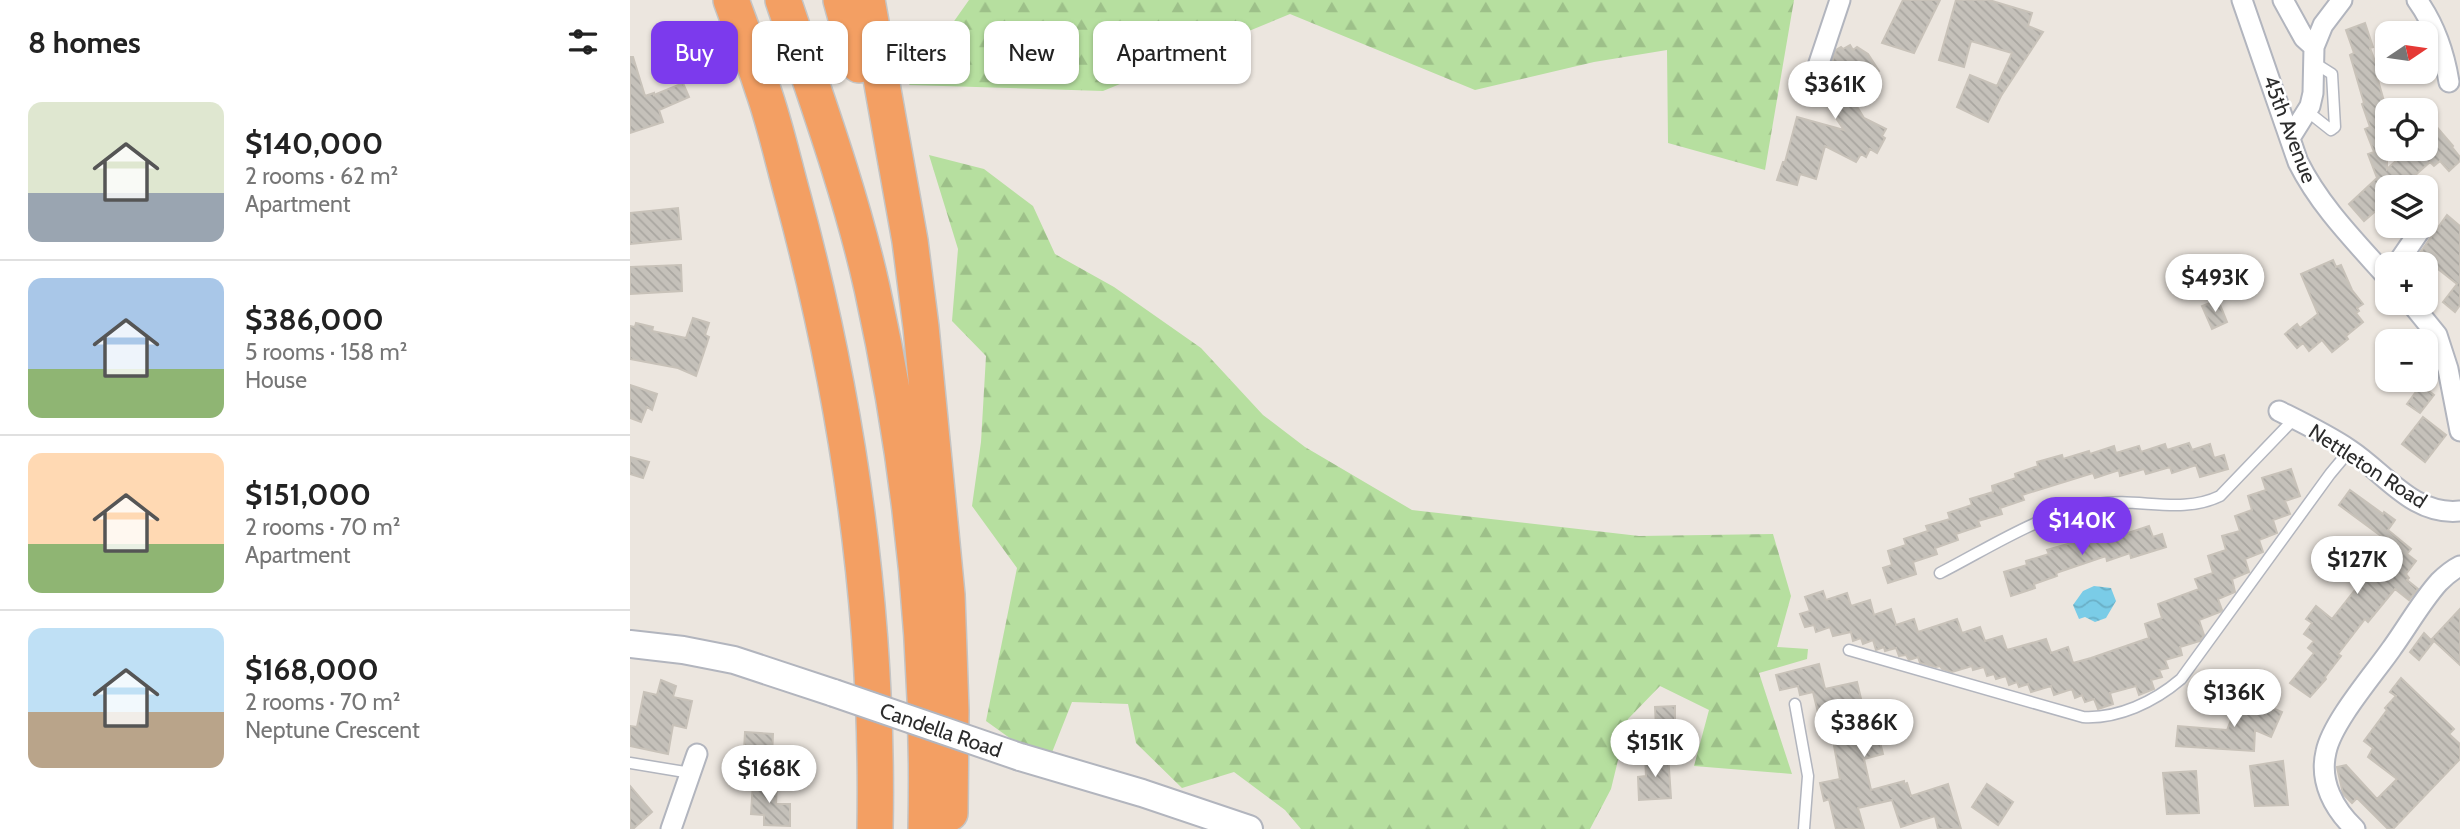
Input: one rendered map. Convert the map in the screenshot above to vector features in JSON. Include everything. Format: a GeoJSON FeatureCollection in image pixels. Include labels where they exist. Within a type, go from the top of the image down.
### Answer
{"type":"FeatureCollection","features":[{"type":"Feature","properties":{"kind":"highway"},"geometry":{"type":"LineString","coordinates":[[713,0],[746,89],[779,147]]}},
{"type":"Feature","properties":{"kind":"highway"},"geometry":{"type":"LineString","coordinates":[[731,0],[764,92],[807,250],[834,371],[857,518],[870,656],[876,787],[875,829]]}},
{"type":"Feature","properties":{"kind":"highway"},"geometry":{"type":"LineString","coordinates":[[783,0],[837,160],[872,287],[905,465],[921,619],[926,829]]}},
{"type":"Feature","properties":{"kind":"highway"},"geometry":{"type":"LineString","coordinates":[[841,0],[863,79],[921,327]]}},
{"type":"Feature","properties":{"kind":"highway"},"geometry":{"type":"LineString","coordinates":[[867,0],[910,241],[921,327],[947,595],[951,711],[949,829]]}},
{"type":"Feature","properties":{"kind":"street"},"geometry":{"type":"LineString","coordinates":[[1809,93],[1840,0]]}},
{"type":"Feature","properties":{"kind":"street","name":"45th Avenue"},"geometry":{"type":"LineString","coordinates":[[2242,0],[2290,138],[2309,184],[2325,207],[2375,263]]}},
{"type":"Feature","properties":{"kind":"street"},"geometry":{"type":"LineString","coordinates":[[2283,0],[2313,55]]}},
{"type":"Feature","properties":{"kind":"street"},"geometry":{"type":"LineString","coordinates":[[2290,138],[2307,111],[2313,93],[2313,55],[2323,25],[2342,0]]}},
{"type":"Feature","properties":{"kind":"street"},"geometry":{"type":"LineString","coordinates":[[2417,0],[2433,24],[2444,55],[2449,82]]}},
{"type":"Feature","properties":{"kind":"street"},"geometry":{"type":"LineString","coordinates":[[2421,315],[2437,335],[2448,369],[2460,431]]}},
{"type":"Feature","properties":{"kind":"street","name":"Nettleton Road"},"geometry":{"type":"LineString","coordinates":[[2287,415],[2350,450],[2413,500],[2433,509],[2460,511]]}},
{"type":"Feature","properties":{"kind":"street"},"geometry":{"type":"LineString","coordinates":[[2355,829],[2341,814],[2327,786],[2324,763],[2326,750],[2341,720],[2426,600],[2446,575],[2460,566]]}},
{"type":"Feature","properties":{"kind":"street","name":"Candella Road"},"geometry":{"type":"LineString","coordinates":[[630,643],[734,660],[1020,757],[1142,793],[1249,829]]}},
{"type":"Feature","properties":{"kind":"street"},"geometry":{"type":"LineString","coordinates":[[671,829],[697,754]]}},
{"type":"Feature","properties":{"kind":"lane"},"geometry":{"type":"LineString","coordinates":[[2307,111],[2331,130],[2335,127],[2332,74],[2313,55]]}},
{"type":"Feature","properties":{"kind":"lane"},"geometry":{"type":"LineString","coordinates":[[1940,573],[2059,514],[2096,504],[2117,501],[2192,505],[2208,502],[2220,496],[2287,415]]}},
{"type":"Feature","properties":{"kind":"lane"},"geometry":{"type":"LineString","coordinates":[[1849,650],[2082,717],[2111,715],[2134,707],[2164,692],[2194,664],[2350,450]]}},
{"type":"Feature","properties":{"kind":"lane"},"geometry":{"type":"LineString","coordinates":[[1795,704],[1808,776],[1804,829]]}},
{"type":"Feature","properties":{"kind":"lane"},"geometry":{"type":"LineString","coordinates":[[630,763],[692,773]]}},
{"type":"Feature","properties":{"kind":"green space"},"geometry":{"type":"Polygon","coordinates":[[[969,0],[1794,0],[1765,170],[1668,143],[1667,50],[1594,62],[1475,90],[1290,14],[1251,30],[1251,21],[1093,21],[1093,84],[1120,84],[1103,91],[909,85],[970,84],[970,21],[954,21],[969,0]]]}},
{"type":"Feature","properties":{"kind":"green space"},"geometry":{"type":"Polygon","coordinates":[[[929,155],[984,169],[1033,206],[1055,254],[1114,287],[1201,348],[1263,415],[1305,447],[1412,510],[1639,536],[1773,534],[1791,596],[1777,647],[1808,649],[1807,659],[1759,673],[1792,774],[1694,766],[1709,710],[1660,686],[1628,719],[1611,789],[1590,829],[1301,829],[1285,810],[1234,772],[1182,788],[1136,743],[1128,704],[1072,702],[1047,765],[986,721],[1017,568],[972,506],[981,442],[986,356],[952,321],[958,249],[929,155]]]}},
{"type":"Feature","properties":{"kind":"water"},"geometry":{"type":"Polygon","coordinates":[[[2094,586],[2111,588],[2116,601],[2106,618],[2095,622],[2085,617],[2079,619],[2073,605],[2083,591],[2094,586]]]}},
{"type":"Feature","properties":{"kind":"building"},"geometry":{"type":"Polygon","coordinates":[[[1903,0],[1940,0],[1914,53],[1882,43],[1903,0]]]}},
{"type":"Feature","properties":{"kind":"building"},"geometry":{"type":"Polygon","coordinates":[[[1956,0],[1989,0],[2032,13],[2028,26],[2043,32],[2001,96],[1988,122],[1957,107],[1970,75],[1997,86],[2012,53],[1971,41],[1964,67],[1939,60],[1956,0]]]}},
{"type":"Feature","properties":{"kind":"building"},"geometry":{"type":"Polygon","coordinates":[[[2365,23],[2373,47],[2370,48],[2375,61],[2375,84],[2379,84],[2383,98],[2375,98],[2375,161],[2387,161],[2387,169],[2396,161],[2438,161],[2438,128],[2460,157],[2460,161],[2449,171],[2440,161],[2434,166],[2430,162],[2415,175],[2376,175],[2368,154],[2374,152],[2365,129],[2370,127],[2350,55],[2354,53],[2346,30],[2365,23]]]}},
{"type":"Feature","properties":{"kind":"building"},"geometry":{"type":"Polygon","coordinates":[[[1850,45],[1853,50],[1857,47],[1868,54],[1879,71],[1848,92],[1864,118],[1886,129],[1882,136],[1885,138],[1877,153],[1870,149],[1866,157],[1861,154],[1856,162],[1825,146],[1816,179],[1800,174],[1797,185],[1777,180],[1785,162],[1797,117],[1844,130],[1823,99],[1825,98],[1822,93],[1836,50],[1850,45]]]}},
{"type":"Feature","properties":{"kind":"building"},"geometry":{"type":"Polygon","coordinates":[[[630,57],[633,57],[645,96],[683,84],[689,97],[659,110],[663,122],[630,133],[630,57]]]}},
{"type":"Feature","properties":{"kind":"building"},"geometry":{"type":"Polygon","coordinates":[[[2375,180],[2375,211],[2364,221],[2349,204],[2375,180]]]}},
{"type":"Feature","properties":{"kind":"building"},"geometry":{"type":"Polygon","coordinates":[[[678,208],[681,239],[630,244],[630,213],[678,208]]]}},
{"type":"Feature","properties":{"kind":"building"},"geometry":{"type":"Polygon","coordinates":[[[2447,215],[2460,226],[2460,305],[2455,312],[2443,302],[2457,284],[2438,269],[2438,252],[2420,252],[2430,238],[2438,238],[2438,228],[2447,215]]]}},
{"type":"Feature","properties":{"kind":"building"},"geometry":{"type":"Polygon","coordinates":[[[2333,260],[2336,267],[2341,265],[2352,290],[2363,304],[2357,308],[2359,311],[2356,313],[2363,322],[2332,352],[2322,340],[2309,351],[2303,343],[2297,348],[2285,334],[2297,324],[2300,328],[2318,314],[2301,274],[2333,260]]]}},
{"type":"Feature","properties":{"kind":"building"},"geometry":{"type":"Polygon","coordinates":[[[681,265],[682,291],[630,294],[630,267],[681,265]]]}},
{"type":"Feature","properties":{"kind":"building"},"geometry":{"type":"Polygon","coordinates":[[[2218,300],[2227,322],[2212,329],[2202,306],[2218,300]]]}},
{"type":"Feature","properties":{"kind":"building"},"geometry":{"type":"Polygon","coordinates":[[[693,318],[709,323],[705,335],[709,337],[696,376],[678,368],[630,359],[630,326],[635,327],[636,323],[653,327],[652,331],[686,338],[693,318]]]}},
{"type":"Feature","properties":{"kind":"building"},"geometry":{"type":"Polygon","coordinates":[[[630,385],[657,394],[652,410],[647,407],[641,422],[630,418],[630,385]]]}},
{"type":"Feature","properties":{"kind":"building"},"geometry":{"type":"Polygon","coordinates":[[[2416,392],[2430,392],[2434,395],[2420,413],[2407,404],[2416,392]]]}},
{"type":"Feature","properties":{"kind":"building"},"geometry":{"type":"Polygon","coordinates":[[[2423,417],[2446,435],[2425,462],[2402,444],[2423,417]]]}},
{"type":"Feature","properties":{"kind":"building"},"geometry":{"type":"Polygon","coordinates":[[[2189,443],[2192,450],[2210,444],[2214,458],[2224,455],[2228,469],[2200,477],[2196,465],[2172,473],[2170,467],[2146,474],[2144,469],[2120,476],[2119,470],[2095,478],[2093,473],[2022,495],[2024,500],[2000,508],[2002,514],[1978,521],[1980,526],[1956,534],[1958,540],[1935,548],[1937,554],[1913,562],[1916,574],[1888,583],[1883,568],[1892,565],[1888,551],[1906,545],[1904,539],[1928,531],[1926,526],[1950,519],[1948,513],[1972,505],[1970,499],[1993,492],[1992,486],[2016,478],[2015,474],[2038,466],[2037,462],[2062,455],[2063,459],[2089,451],[2090,454],[2114,446],[2116,453],[2139,446],[2141,452],[2165,444],[2167,450],[2189,443]]]}},
{"type":"Feature","properties":{"kind":"building"},"geometry":{"type":"Polygon","coordinates":[[[630,457],[649,462],[643,478],[630,474],[630,457]]]}},
{"type":"Feature","properties":{"kind":"building"},"geometry":{"type":"Polygon","coordinates":[[[2291,469],[2300,496],[2285,501],[2290,514],[2273,520],[2277,533],[2259,540],[2263,552],[2245,559],[2249,572],[2232,579],[2235,592],[2218,599],[2222,610],[2199,620],[2204,635],[2200,641],[2180,647],[2182,655],[2165,660],[2168,668],[2159,670],[2162,677],[2151,680],[2154,689],[2139,695],[2136,686],[2110,693],[2113,704],[2098,709],[2094,699],[2085,702],[2082,695],[2075,698],[2072,689],[2054,695],[2051,686],[2031,692],[2028,684],[2019,687],[2017,682],[2009,685],[2006,676],[1996,679],[1994,674],[1987,676],[1984,667],[1973,670],[1972,666],[1952,672],[1940,666],[1920,663],[1918,657],[1909,660],[1906,655],[1899,656],[1896,648],[1885,651],[1884,647],[1876,650],[1873,640],[1863,644],[1861,638],[1853,641],[1851,632],[1833,636],[1830,627],[1816,632],[1814,625],[1805,627],[1800,614],[1810,611],[1805,597],[1823,591],[1826,600],[1847,593],[1851,606],[1870,600],[1874,615],[1891,609],[1896,625],[1914,619],[1918,632],[1957,619],[1962,633],[1980,627],[1985,641],[2002,636],[2007,650],[2046,639],[2051,653],[2068,647],[2073,663],[2091,658],[2149,638],[2145,624],[2162,618],[2158,604],[2199,589],[2195,579],[2213,573],[2208,556],[2226,550],[2222,536],[2240,531],[2235,516],[2252,510],[2248,496],[2266,490],[2262,478],[2291,469]]]}},
{"type":"Feature","properties":{"kind":"building"},"geometry":{"type":"Polygon","coordinates":[[[2350,490],[2395,520],[2388,530],[2411,549],[2407,554],[2416,561],[2406,574],[2409,578],[2407,580],[2418,589],[2409,600],[2395,589],[2368,622],[2365,619],[2338,654],[2341,656],[2326,679],[2310,697],[2290,683],[2314,653],[2308,648],[2314,641],[2304,634],[2312,623],[2306,619],[2316,606],[2332,619],[2373,567],[2364,560],[2381,536],[2339,505],[2350,490]]]}},
{"type":"Feature","properties":{"kind":"building"},"geometry":{"type":"Polygon","coordinates":[[[2149,526],[2153,537],[2162,534],[2166,547],[2131,558],[2130,553],[2107,561],[2106,556],[2056,573],[2057,576],[2034,584],[2035,588],[2011,596],[2004,572],[2049,554],[2047,550],[2099,535],[2100,538],[2123,530],[2125,534],[2149,526]]]}},
{"type":"Feature","properties":{"kind":"building"},"geometry":{"type":"Polygon","coordinates":[[[2460,609],[2460,665],[2432,639],[2460,609]]]}},
{"type":"Feature","properties":{"kind":"building"},"geometry":{"type":"Polygon","coordinates":[[[2424,633],[2433,642],[2419,660],[2410,652],[2424,633]]]}},
{"type":"Feature","properties":{"kind":"building"},"geometry":{"type":"Polygon","coordinates":[[[1819,664],[1825,689],[1857,682],[1863,707],[1879,703],[1884,728],[1877,730],[1883,754],[1864,759],[1871,790],[1904,781],[1911,796],[1948,784],[1961,829],[1938,829],[1935,816],[1901,827],[1892,800],[1858,808],[1864,829],[1836,829],[1829,799],[1824,801],[1820,783],[1840,779],[1833,740],[1841,738],[1835,713],[1819,717],[1813,692],[1800,695],[1798,686],[1780,690],[1776,675],[1819,664]]]}},
{"type":"Feature","properties":{"kind":"building"},"geometry":{"type":"Polygon","coordinates":[[[2401,678],[2454,729],[2449,734],[2460,744],[2460,759],[2393,829],[2388,829],[2357,798],[2352,803],[2343,794],[2337,767],[2346,765],[2377,799],[2397,779],[2368,757],[2373,748],[2364,741],[2396,696],[2390,692],[2401,678]]]}},
{"type":"Feature","properties":{"kind":"building"},"geometry":{"type":"Polygon","coordinates":[[[661,680],[676,686],[673,697],[692,701],[686,728],[673,725],[668,754],[630,746],[630,726],[637,727],[644,692],[657,695],[661,680]]]}},
{"type":"Feature","properties":{"kind":"building"},"geometry":{"type":"Polygon","coordinates":[[[2241,695],[2282,712],[2271,737],[2255,730],[2254,751],[2176,746],[2178,726],[2227,730],[2241,695]]]}},
{"type":"Feature","properties":{"kind":"building"},"geometry":{"type":"Polygon","coordinates":[[[1675,706],[1675,727],[1656,728],[1655,707],[1675,706]]]}},
{"type":"Feature","properties":{"kind":"building"},"geometry":{"type":"Polygon","coordinates":[[[745,732],[773,734],[772,756],[756,755],[757,751],[744,751],[745,732]]]}},
{"type":"Feature","properties":{"kind":"building"},"geometry":{"type":"Polygon","coordinates":[[[1668,754],[1671,798],[1639,800],[1638,777],[1646,776],[1645,755],[1668,754]]]}},
{"type":"Feature","properties":{"kind":"building"},"geometry":{"type":"Polygon","coordinates":[[[2283,761],[2288,805],[2255,806],[2250,766],[2283,761]]]}},
{"type":"Feature","properties":{"kind":"building"},"geometry":{"type":"Polygon","coordinates":[[[2196,771],[2199,813],[2167,814],[2163,773],[2196,771]]]}},
{"type":"Feature","properties":{"kind":"building"},"geometry":{"type":"Polygon","coordinates":[[[753,782],[777,783],[776,804],[790,804],[790,826],[764,825],[764,815],[751,814],[753,782]]]}},
{"type":"Feature","properties":{"kind":"building"},"geometry":{"type":"Polygon","coordinates":[[[1987,784],[2013,802],[1998,825],[1972,807],[1987,784]]]}},
{"type":"Feature","properties":{"kind":"building"},"geometry":{"type":"Polygon","coordinates":[[[630,786],[652,812],[633,829],[630,829],[630,786]]]}}]}
